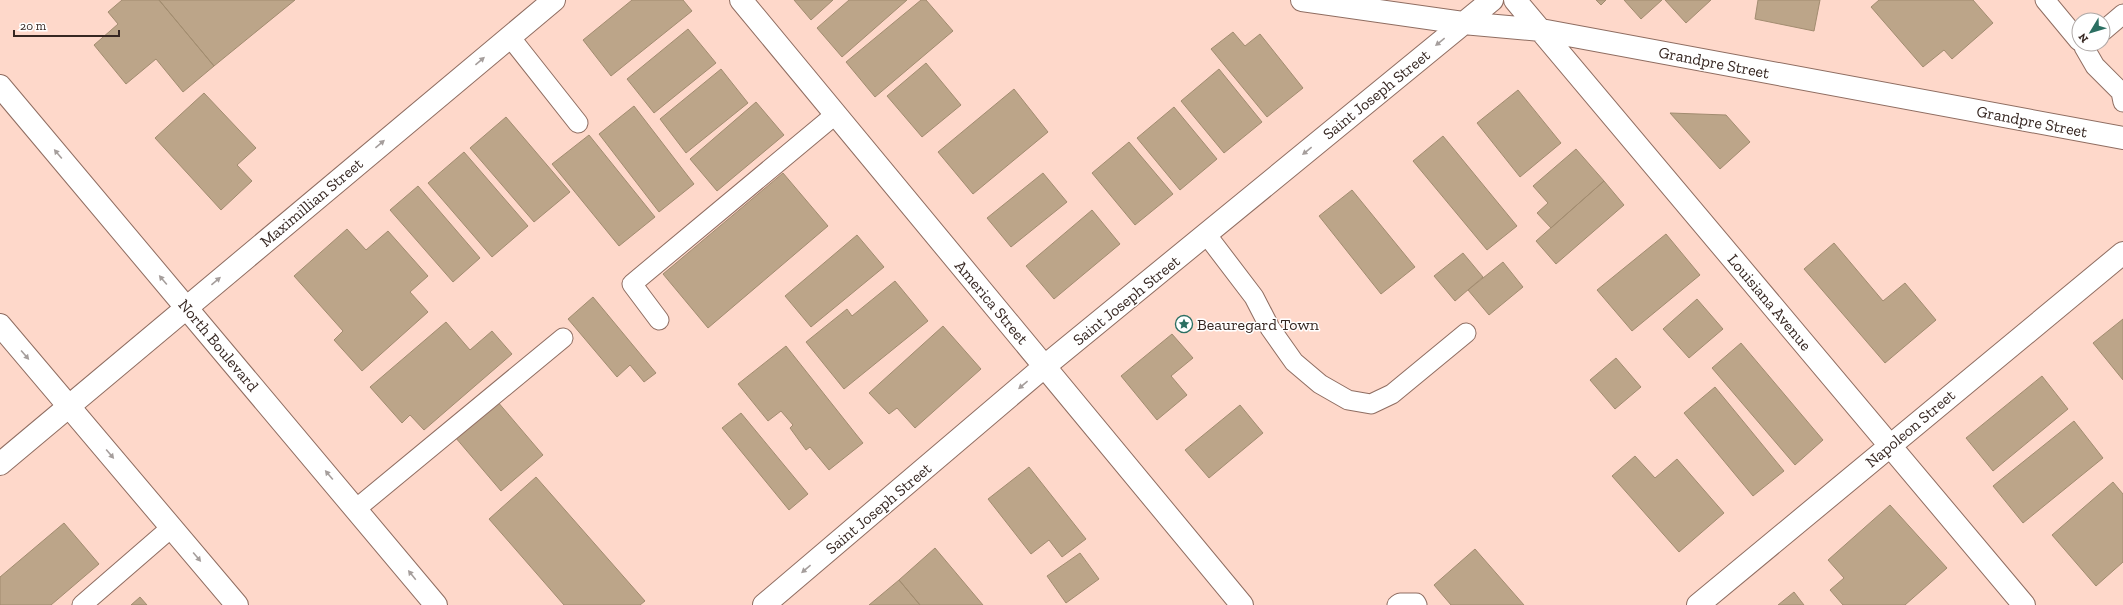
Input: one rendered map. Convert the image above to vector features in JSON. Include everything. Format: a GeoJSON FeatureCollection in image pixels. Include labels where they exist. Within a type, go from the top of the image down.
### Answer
{"type":"FeatureCollection","features":[{"type":"Feature","properties":{"kind":"street","name":"Maximillian Street"},"geometry":{"type":"LineString","coordinates":[[0,464],[554,0]]}},
{"type":"Feature","properties":{"kind":"street","name":"America Street"},"geometry":{"type":"LineString","coordinates":[[741,0],[1045,366],[1237,603]]}},
{"type":"Feature","properties":{"kind":"street","name":"Grandpre Street"},"geometry":{"type":"LineString","coordinates":[[1302,0],[1463,23],[1541,30],[2122,133]]}},
{"type":"Feature","properties":{"kind":"street","name":"Saint Joseph Street"},"geometry":{"type":"LineString","coordinates":[[764,605],[1045,366],[1492,0]]}},
{"type":"Feature","properties":{"kind":"street","name":"Louisiana Avenue"},"geometry":{"type":"LineString","coordinates":[[1515,0],[2024,605]]}},
{"type":"Feature","properties":{"kind":"street","name":"North Boulevard"},"geometry":{"type":"LineString","coordinates":[[0,86],[357,508],[436,605]]}},
{"type":"Feature","properties":{"kind":"street","name":"Napoleon Street"},"geometry":{"type":"LineString","coordinates":[[1698,605],[2123,252]]}},
{"type":"Feature","properties":{"kind":"street"},"geometry":{"type":"LineString","coordinates":[[0,325],[237,605]]}},
{"type":"Feature","properties":{"kind":"lane"},"geometry":{"type":"LineString","coordinates":[[2045,0],[2071,30]]}},
{"type":"Feature","properties":{"kind":"lane"},"geometry":{"type":"LineString","coordinates":[[2111,24],[2123,14]]}},
{"type":"Feature","properties":{"kind":"lane"},"geometry":{"type":"LineString","coordinates":[[510,36],[578,124]]}},
{"type":"Feature","properties":{"kind":"lane"},"geometry":{"type":"LineString","coordinates":[[2087,52],[2095,66],[2121,92],[2123,102]]}},
{"type":"Feature","properties":{"kind":"lane"},"geometry":{"type":"LineString","coordinates":[[660,320],[632,284],[836,114]]}},
{"type":"Feature","properties":{"kind":"lane"},"geometry":{"type":"LineString","coordinates":[[1206,234],[1254,297],[1270,328],[1294,362],[1320,384],[1348,400],[1371,404],[1392,394],[1466,333]]}},
{"type":"Feature","properties":{"kind":"lane"},"geometry":{"type":"LineString","coordinates":[[357,508],[563,338]]}},
{"type":"Feature","properties":{"kind":"lane"},"geometry":{"type":"LineString","coordinates":[[82,605],[172,527]]}},
{"type":"Feature","properties":{"kind":"lane"},"geometry":{"type":"LineString","coordinates":[[1397,605],[1400,603],[1416,603],[1417,605]]}},
{"type":"Feature","properties":{"kind":"building"},"geometry":{"type":"Polygon","coordinates":[[[122,0],[159,0],[214,66],[183,92],[156,59],[126,84],[94,45],[118,24],[108,12],[122,0]]]}},
{"type":"Feature","properties":{"kind":"building"},"geometry":{"type":"Polygon","coordinates":[[[159,0],[295,0],[214,66],[159,0]]]}},
{"type":"Feature","properties":{"kind":"building"},"geometry":{"type":"Polygon","coordinates":[[[632,0],[683,0],[692,11],[611,76],[583,40],[632,0]]]}},
{"type":"Feature","properties":{"kind":"building"},"geometry":{"type":"Polygon","coordinates":[[[794,0],[833,0],[811,20],[794,0]]]}},
{"type":"Feature","properties":{"kind":"building"},"geometry":{"type":"Polygon","coordinates":[[[849,0],[907,0],[842,57],[817,28],[849,0]]]}},
{"type":"Feature","properties":{"kind":"building"},"geometry":{"type":"Polygon","coordinates":[[[921,0],[926,0],[953,31],[875,97],[846,62],[921,0]]]}},
{"type":"Feature","properties":{"kind":"building"},"geometry":{"type":"Polygon","coordinates":[[[1596,0],[1606,0],[1601,5],[1596,0]]]}},
{"type":"Feature","properties":{"kind":"building"},"geometry":{"type":"Polygon","coordinates":[[[1624,0],[1662,0],[1641,19],[1624,0]]]}},
{"type":"Feature","properties":{"kind":"building"},"geometry":{"type":"Polygon","coordinates":[[[1665,0],[1711,0],[1686,23],[1665,0]]]}},
{"type":"Feature","properties":{"kind":"building"},"geometry":{"type":"Polygon","coordinates":[[[1758,0],[1820,0],[1814,31],[1755,19],[1758,0]]]}},
{"type":"Feature","properties":{"kind":"building"},"geometry":{"type":"Polygon","coordinates":[[[1879,0],[1973,0],[1993,23],[1952,59],[1944,50],[1923,67],[1871,7],[1879,0]]]}},
{"type":"Feature","properties":{"kind":"building"},"geometry":{"type":"Polygon","coordinates":[[[688,29],[716,63],[654,113],[627,79],[688,29]]]}},
{"type":"Feature","properties":{"kind":"building"},"geometry":{"type":"Polygon","coordinates":[[[1233,32],[1245,46],[1260,34],[1303,88],[1267,117],[1211,49],[1233,32]]]}},
{"type":"Feature","properties":{"kind":"building"},"geometry":{"type":"Polygon","coordinates":[[[926,63],[961,105],[922,137],[887,96],[926,63]]]}},
{"type":"Feature","properties":{"kind":"building"},"geometry":{"type":"Polygon","coordinates":[[[721,69],[748,103],[686,153],[660,119],[721,69]]]}},
{"type":"Feature","properties":{"kind":"building"},"geometry":{"type":"Polygon","coordinates":[[[1219,69],[1262,122],[1224,153],[1181,101],[1219,69]]]}},
{"type":"Feature","properties":{"kind":"building"},"geometry":{"type":"Polygon","coordinates":[[[1014,89],[1048,132],[973,194],[938,152],[1014,89]]]}},
{"type":"Feature","properties":{"kind":"building"},"geometry":{"type":"Polygon","coordinates":[[[1518,90],[1561,143],[1520,177],[1477,123],[1518,90]]]}},
{"type":"Feature","properties":{"kind":"building"},"geometry":{"type":"Polygon","coordinates":[[[204,93],[256,148],[237,165],[252,181],[221,210],[155,138],[204,93]]]}},
{"type":"Feature","properties":{"kind":"building"},"geometry":{"type":"Polygon","coordinates":[[[756,102],[784,135],[717,191],[690,159],[756,102]]]}},
{"type":"Feature","properties":{"kind":"building"},"geometry":{"type":"Polygon","coordinates":[[[634,106],[694,184],[659,212],[599,134],[634,106]]]}},
{"type":"Feature","properties":{"kind":"building"},"geometry":{"type":"Polygon","coordinates":[[[1174,107],[1217,159],[1180,190],[1137,138],[1174,107]]]}},
{"type":"Feature","properties":{"kind":"building"},"geometry":{"type":"Polygon","coordinates":[[[1670,113],[1726,115],[1750,142],[1720,169],[1670,113]]]}},
{"type":"Feature","properties":{"kind":"building"},"geometry":{"type":"Polygon","coordinates":[[[506,117],[570,192],[534,222],[470,148],[506,117]]]}},
{"type":"Feature","properties":{"kind":"building"},"geometry":{"type":"Polygon","coordinates":[[[589,135],[655,217],[619,246],[552,164],[589,135]]]}},
{"type":"Feature","properties":{"kind":"building"},"geometry":{"type":"Polygon","coordinates":[[[1443,136],[1517,226],[1487,250],[1413,161],[1443,136]]]}},
{"type":"Feature","properties":{"kind":"building"},"geometry":{"type":"Polygon","coordinates":[[[1129,142],[1173,194],[1135,225],[1092,173],[1129,142]]]}},
{"type":"Feature","properties":{"kind":"building"},"geometry":{"type":"Polygon","coordinates":[[[1576,149],[1604,181],[1551,228],[1537,213],[1548,203],[1533,186],[1576,149]]]}},
{"type":"Feature","properties":{"kind":"building"},"geometry":{"type":"Polygon","coordinates":[[[464,152],[528,226],[492,257],[428,183],[464,152]]]}},
{"type":"Feature","properties":{"kind":"building"},"geometry":{"type":"Polygon","coordinates":[[[783,173],[828,226],[708,328],[663,274],[783,173]]]}},
{"type":"Feature","properties":{"kind":"building"},"geometry":{"type":"Polygon","coordinates":[[[1043,173],[1067,202],[1011,247],[987,218],[1043,173]]]}},
{"type":"Feature","properties":{"kind":"building"},"geometry":{"type":"Polygon","coordinates":[[[1604,181],[1624,205],[1556,264],[1536,241],[1604,181]]]}},
{"type":"Feature","properties":{"kind":"building"},"geometry":{"type":"Polygon","coordinates":[[[418,186],[480,258],[453,282],[390,210],[418,186]]]}},
{"type":"Feature","properties":{"kind":"building"},"geometry":{"type":"Polygon","coordinates":[[[1352,190],[1415,267],[1381,294],[1319,216],[1352,190]]]}},
{"type":"Feature","properties":{"kind":"building"},"geometry":{"type":"Polygon","coordinates":[[[1092,210],[1120,244],[1054,299],[1026,266],[1092,210]]]}},
{"type":"Feature","properties":{"kind":"building"},"geometry":{"type":"Polygon","coordinates":[[[347,229],[366,250],[388,231],[428,276],[410,292],[428,312],[362,371],[334,340],[343,331],[294,276],[347,229]]]}},
{"type":"Feature","properties":{"kind":"building"},"geometry":{"type":"Polygon","coordinates":[[[1666,234],[1700,275],[1632,331],[1597,290],[1666,234]]]}},
{"type":"Feature","properties":{"kind":"building"},"geometry":{"type":"Polygon","coordinates":[[[857,235],[884,267],[811,327],[785,296],[857,235]]]}},
{"type":"Feature","properties":{"kind":"building"},"geometry":{"type":"Polygon","coordinates":[[[1834,243],[1883,301],[1905,283],[1936,320],[1885,363],[1804,269],[1834,243]]]}},
{"type":"Feature","properties":{"kind":"building"},"geometry":{"type":"Polygon","coordinates":[[[1463,253],[1483,277],[1455,301],[1434,276],[1463,253]]]}},
{"type":"Feature","properties":{"kind":"building"},"geometry":{"type":"Polygon","coordinates":[[[1503,262],[1523,287],[1489,315],[1468,290],[1503,262]]]}},
{"type":"Feature","properties":{"kind":"building"},"geometry":{"type":"Polygon","coordinates":[[[895,281],[928,321],[844,389],[806,342],[847,309],[852,316],[895,281]]]}},
{"type":"Feature","properties":{"kind":"building"},"geometry":{"type":"Polygon","coordinates":[[[593,297],[656,373],[644,382],[630,365],[617,377],[568,319],[593,297]]]}},
{"type":"Feature","properties":{"kind":"building"},"geometry":{"type":"Polygon","coordinates":[[[1697,299],[1723,329],[1689,358],[1663,329],[1697,299]]]}},
{"type":"Feature","properties":{"kind":"building"},"geometry":{"type":"Polygon","coordinates":[[[2123,319],[2123,380],[2093,343],[2123,319]]]}},
{"type":"Feature","properties":{"kind":"building"},"geometry":{"type":"Polygon","coordinates":[[[446,322],[470,350],[492,331],[512,354],[424,430],[410,415],[402,423],[370,387],[446,322]]]}},
{"type":"Feature","properties":{"kind":"building"},"geometry":{"type":"Polygon","coordinates":[[[943,326],[981,369],[915,428],[897,408],[889,414],[869,393],[943,326]]]}},
{"type":"Feature","properties":{"kind":"building"},"geometry":{"type":"Polygon","coordinates":[[[1172,334],[1193,358],[1171,376],[1187,395],[1157,420],[1121,376],[1172,334]]]}},
{"type":"Feature","properties":{"kind":"building"},"geometry":{"type":"Polygon","coordinates":[[[1741,343],[1823,440],[1795,465],[1712,368],[1741,343]]]}},
{"type":"Feature","properties":{"kind":"building"},"geometry":{"type":"Polygon","coordinates":[[[786,346],[863,443],[829,470],[810,447],[806,450],[790,428],[793,425],[781,411],[768,421],[738,384],[786,346]]]}},
{"type":"Feature","properties":{"kind":"building"},"geometry":{"type":"Polygon","coordinates":[[[1616,358],[1641,387],[1615,409],[1590,380],[1616,358]]]}},
{"type":"Feature","properties":{"kind":"building"},"geometry":{"type":"Polygon","coordinates":[[[2042,376],[2068,409],[1993,471],[1966,438],[2042,376]]]}},
{"type":"Feature","properties":{"kind":"building"},"geometry":{"type":"Polygon","coordinates":[[[1715,387],[1784,471],[1753,496],[1684,413],[1715,387]]]}},
{"type":"Feature","properties":{"kind":"building"},"geometry":{"type":"Polygon","coordinates":[[[497,401],[543,455],[501,491],[455,437],[497,401]]]}},
{"type":"Feature","properties":{"kind":"building"},"geometry":{"type":"Polygon","coordinates":[[[1240,405],[1263,433],[1209,478],[1185,450],[1240,405]]]}},
{"type":"Feature","properties":{"kind":"building"},"geometry":{"type":"Polygon","coordinates":[[[741,413],[808,494],[789,510],[722,428],[741,413]]]}},
{"type":"Feature","properties":{"kind":"building"},"geometry":{"type":"Polygon","coordinates":[[[2074,421],[2103,458],[2023,523],[1993,486],[2074,421]]]}},
{"type":"Feature","properties":{"kind":"building"},"geometry":{"type":"Polygon","coordinates":[[[1635,456],[1655,478],[1677,459],[1724,513],[1679,552],[1612,476],[1635,456]]]}},
{"type":"Feature","properties":{"kind":"building"},"geometry":{"type":"Polygon","coordinates":[[[1029,467],[1086,539],[1062,557],[1049,540],[1031,554],[988,499],[1029,467]]]}},
{"type":"Feature","properties":{"kind":"building"},"geometry":{"type":"Polygon","coordinates":[[[536,477],[645,601],[640,605],[564,605],[489,519],[536,477]]]}},
{"type":"Feature","properties":{"kind":"building"},"geometry":{"type":"Polygon","coordinates":[[[2113,482],[2123,494],[2123,562],[2096,586],[2052,535],[2113,482]]]}},
{"type":"Feature","properties":{"kind":"building"},"geometry":{"type":"Polygon","coordinates":[[[1890,505],[1947,568],[1905,605],[1843,605],[1830,590],[1844,578],[1828,560],[1890,505]]]}},
{"type":"Feature","properties":{"kind":"building"},"geometry":{"type":"Polygon","coordinates":[[[64,523],[99,564],[51,605],[0,605],[0,577],[64,523]]]}},
{"type":"Feature","properties":{"kind":"building"},"geometry":{"type":"Polygon","coordinates":[[[935,548],[983,605],[920,605],[899,580],[935,548]]]}},
{"type":"Feature","properties":{"kind":"building"},"geometry":{"type":"Polygon","coordinates":[[[1475,549],[1524,605],[1451,605],[1434,585],[1475,549]]]}},
{"type":"Feature","properties":{"kind":"building"},"geometry":{"type":"Polygon","coordinates":[[[1080,553],[1099,579],[1066,603],[1047,576],[1080,553]]]}},
{"type":"Feature","properties":{"kind":"building"},"geometry":{"type":"Polygon","coordinates":[[[899,580],[920,605],[869,605],[899,580]]]}},
{"type":"Feature","properties":{"kind":"building"},"geometry":{"type":"Polygon","coordinates":[[[1794,592],[1804,605],[1778,605],[1794,592]]]}},
{"type":"Feature","properties":{"kind":"building"},"geometry":{"type":"Polygon","coordinates":[[[140,597],[147,605],[131,605],[140,597]]]}},
{"type":"Feature","properties":{"kind":"place","name":"Beauregard Town"},"geometry":{"type":"Point","coordinates":[1184,324]}}]}
